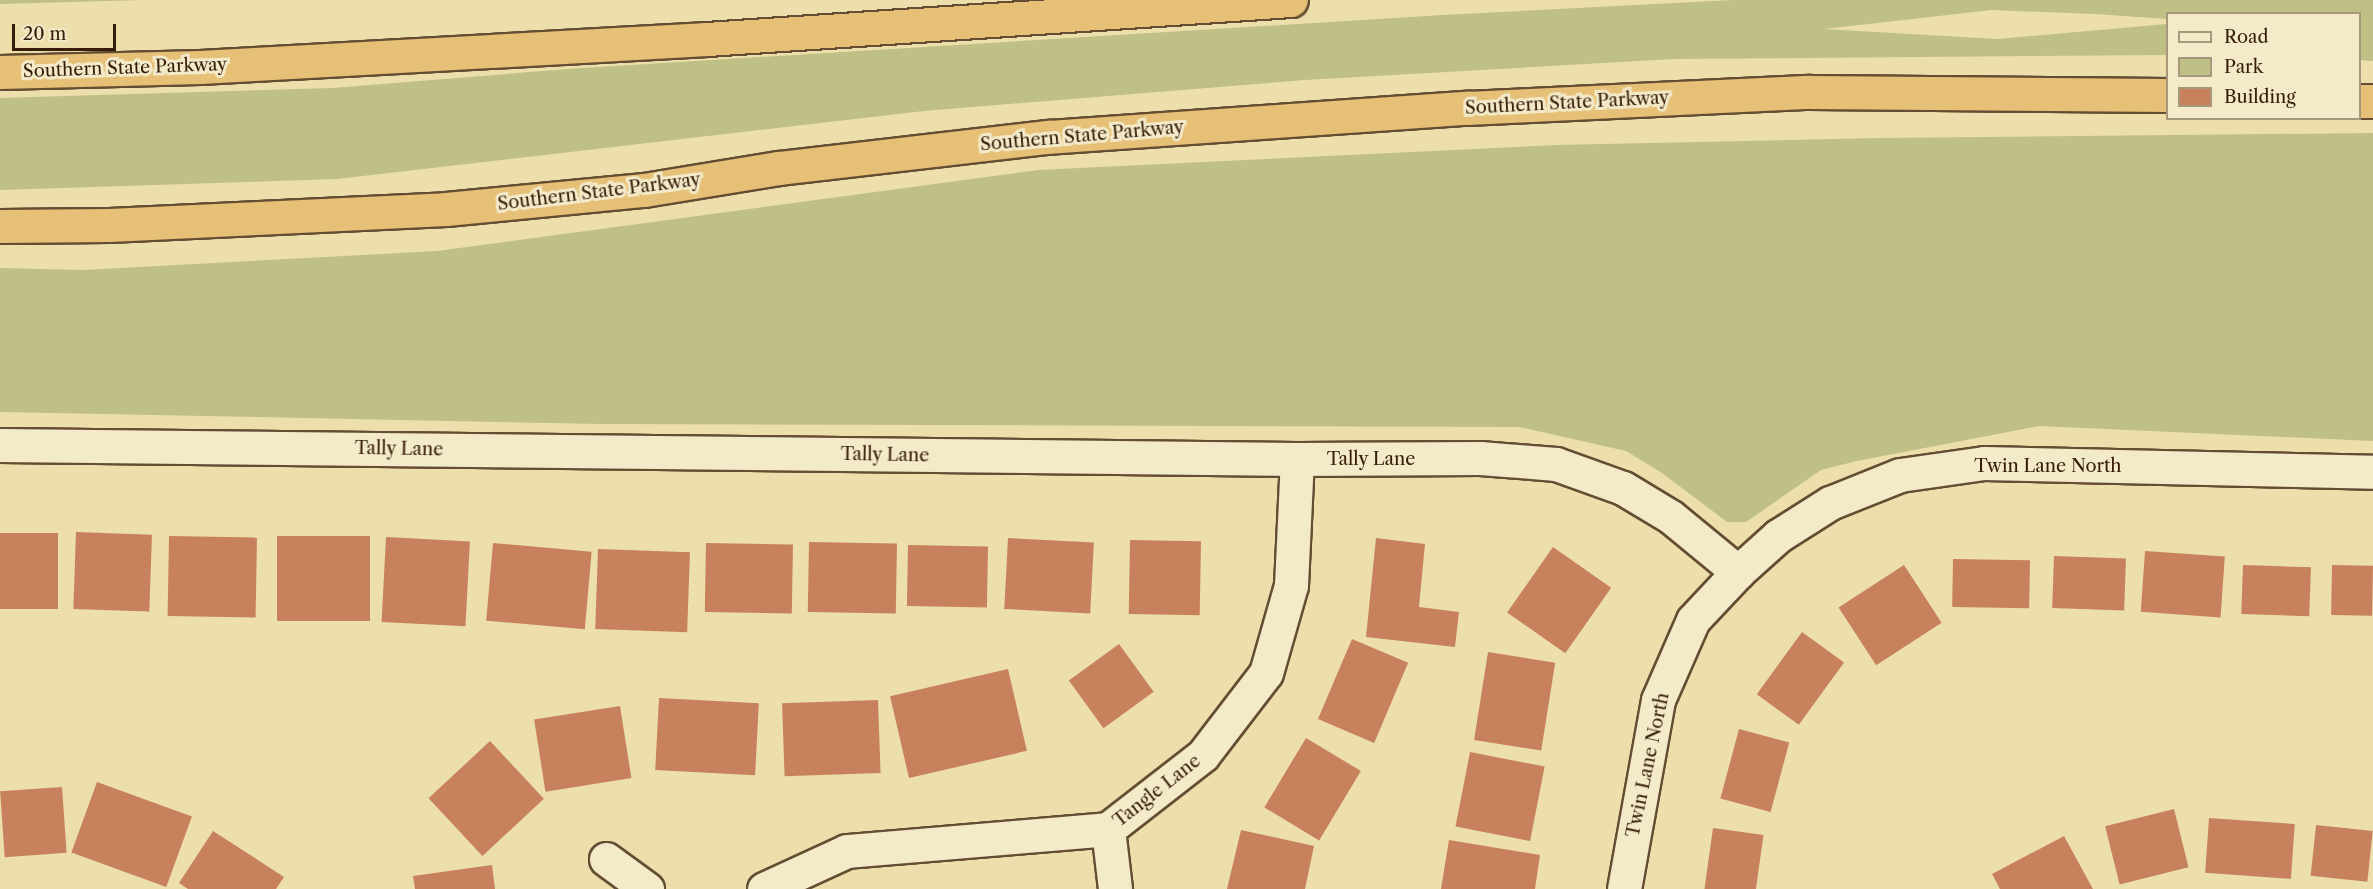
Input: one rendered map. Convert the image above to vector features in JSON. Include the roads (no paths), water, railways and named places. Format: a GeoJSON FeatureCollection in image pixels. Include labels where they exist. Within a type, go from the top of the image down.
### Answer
{"type":"FeatureCollection","features":[{"type":"Feature","properties":{"kind":"highway","name":"Southern State Parkway"},"geometry":{"type":"LineString","coordinates":[[0,72],[211,67],[707,39],[1291,0]]}},
{"type":"Feature","properties":{"kind":"highway","name":"Southern State Parkway"},"geometry":{"type":"LineString","coordinates":[[0,226],[109,225],[446,209],[644,190],[779,168],[1048,137],[1467,108],[1810,92],[2166,94]]}},
{"type":"Feature","properties":{"kind":"street","name":"Tally Lane"},"geometry":{"type":"LineString","coordinates":[[0,445],[1297,459],[1480,458],[1556,464],[1632,494],[1671,517],[1738,572]]}},
{"type":"Feature","properties":{"kind":"street","name":"Tangle Lane"},"geometry":{"type":"LineString","coordinates":[[764,889],[847,851],[1108,829],[1203,755],[1266,673],[1291,585],[1297,459]]}},
{"type":"Feature","properties":{"kind":"street","name":"Twin Lane North"},"geometry":{"type":"LineString","coordinates":[[1624,889],[1658,700],[1693,620],[1738,572],[1778,536],[1830,503],[1900,475],[1984,463],[2373,472]]}},
{"type":"Feature","properties":{"kind":"street"},"geometry":{"type":"LineString","coordinates":[[1108,829],[1115,889]]}},
{"type":"Feature","properties":{"kind":"street"},"geometry":{"type":"LineString","coordinates":[[606,859],[646,889]]}}]}
